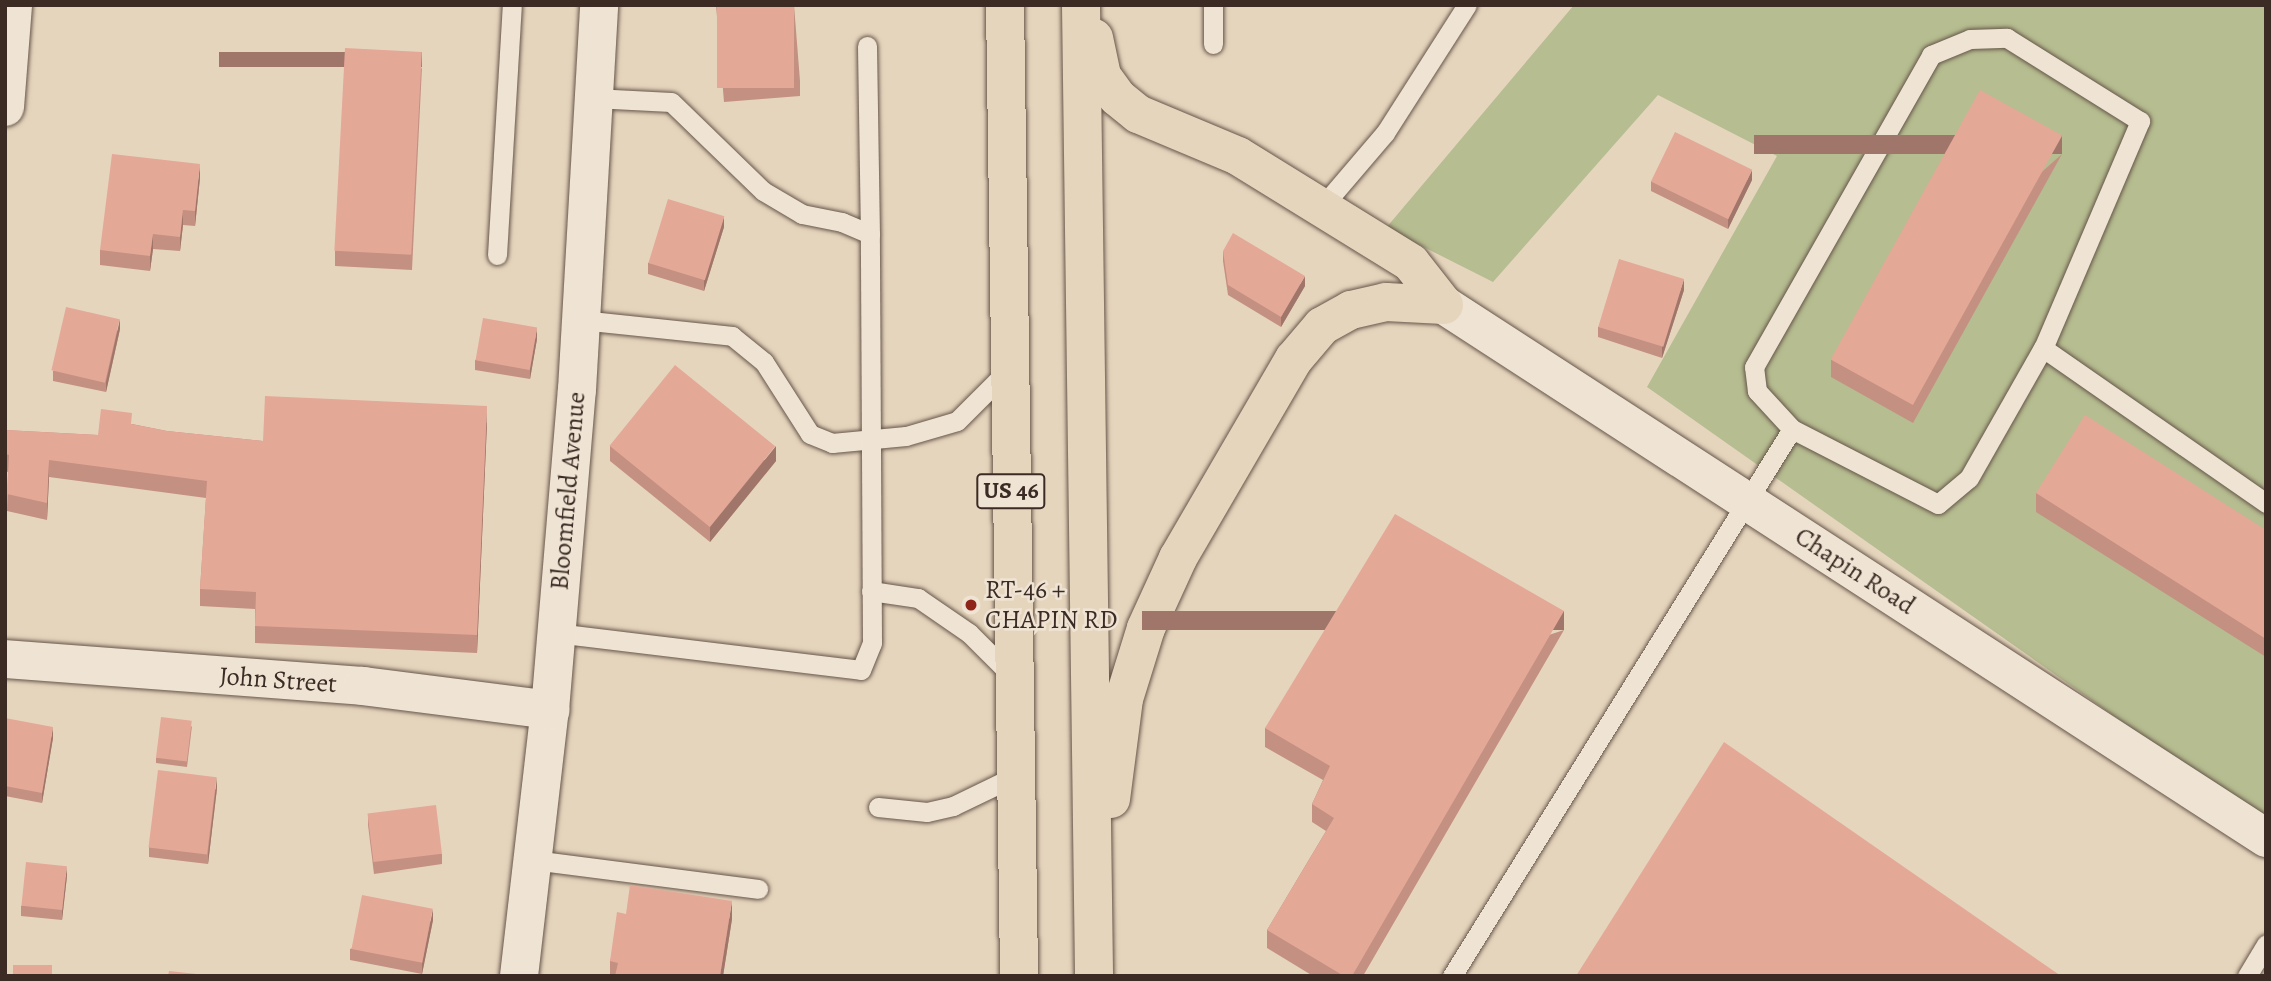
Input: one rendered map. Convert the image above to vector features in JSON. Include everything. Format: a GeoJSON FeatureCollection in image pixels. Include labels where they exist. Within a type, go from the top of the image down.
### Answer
{"type":"FeatureCollection","features":[{"type":"Feature","properties":{"kind":"highway","name":"US 46"},"geometry":{"type":"LineString","coordinates":[[1005,5],[1019,976]]}},
{"type":"Feature","properties":{"kind":"highway"},"geometry":{"type":"LineString","coordinates":[[1084,5],[1102,76],[1117,97],[1170,131],[1238,156],[1411,263],[1444,305]]}},
{"type":"Feature","properties":{"kind":"highway"},"geometry":{"type":"LineString","coordinates":[[1084,5],[1094,976]]}},
{"type":"Feature","properties":{"kind":"highway"},"geometry":{"type":"LineString","coordinates":[[1093,936],[1124,699],[1146,628],[1178,558],[1294,359],[1322,326],[1351,310],[1386,302],[1444,305]]}},
{"type":"Feature","properties":{"kind":"street"},"geometry":{"type":"LineString","coordinates":[[5,107],[13,5]]}},
{"type":"Feature","properties":{"kind":"street","name":"Bloomfield Avenue"},"geometry":{"type":"LineString","coordinates":[[519,976],[550,709],[581,320],[598,5]]}},
{"type":"Feature","properties":{"kind":"street","name":"Chapin Road"},"geometry":{"type":"LineString","coordinates":[[1444,305],[2266,838]]}},
{"type":"Feature","properties":{"kind":"street","name":"John Street"},"geometry":{"type":"LineString","coordinates":[[5,659],[363,686],[550,709]]}},
{"type":"Feature","properties":{"kind":"lane"},"geometry":{"type":"LineString","coordinates":[[498,255],[512,5]]}},
{"type":"Feature","properties":{"kind":"lane"},"geometry":{"type":"LineString","coordinates":[[1213,5],[1213,44]]}},
{"type":"Feature","properties":{"kind":"lane"},"geometry":{"type":"LineString","coordinates":[[1320,209],[1385,133],[1467,5]]}},
{"type":"Feature","properties":{"kind":"lane"},"geometry":{"type":"LineString","coordinates":[[2007,38],[2140,121],[2043,348],[1969,478],[1938,503],[1792,429],[1757,391],[1754,367],[1931,55],[1970,39],[2007,38]]}},
{"type":"Feature","properties":{"kind":"lane"},"geometry":{"type":"LineString","coordinates":[[556,634],[861,670],[872,643],[867,46]]}},
{"type":"Feature","properties":{"kind":"lane"},"geometry":{"type":"LineString","coordinates":[[593,98],[671,102],[763,191],[802,214],[842,222],[870,234]]}},
{"type":"Feature","properties":{"kind":"lane"},"geometry":{"type":"LineString","coordinates":[[581,320],[732,336],[765,362],[810,434],[832,443],[906,436],[957,421],[1010,369]]}},
{"type":"Feature","properties":{"kind":"lane"},"geometry":{"type":"LineString","coordinates":[[2043,348],[2266,503]]}},
{"type":"Feature","properties":{"kind":"lane"},"geometry":{"type":"LineString","coordinates":[[1451,976],[1745,499],[1792,429]]}},
{"type":"Feature","properties":{"kind":"lane"},"geometry":{"type":"LineString","coordinates":[[871,591],[918,598],[969,633],[1013,677]]}},
{"type":"Feature","properties":{"kind":"lane"},"geometry":{"type":"LineString","coordinates":[[878,807],[940,809],[1017,775]]}},
{"type":"Feature","properties":{"kind":"lane"},"geometry":{"type":"LineString","coordinates":[[533,860],[758,890]]}},
{"type":"Feature","properties":{"kind":"lane"},"geometry":{"type":"LineString","coordinates":[[2247,976],[2266,944]]}},
{"type":"Feature","properties":{"kind":"green space"},"geometry":{"type":"Polygon","coordinates":[[[1574,5],[2266,5],[2266,823],[1647,387],[1777,156],[1658,95],[1493,282],[1386,228],[1574,5]]]}},
{"type":"Feature","properties":{"kind":"building"},"geometry":{"type":"Polygon","coordinates":[[[717,5],[794,5],[794,88],[717,88],[717,5]]]}},
{"type":"Feature","properties":{"kind":"building"},"geometry":{"type":"Polygon","coordinates":[[[345,48],[422,52],[411,255],[334,251],[345,48]]]}},
{"type":"Feature","properties":{"kind":"building"},"geometry":{"type":"Polygon","coordinates":[[[1980,90],[2062,136],[1913,405],[1831,359],[1980,90]]]}},
{"type":"Feature","properties":{"kind":"building"},"geometry":{"type":"Polygon","coordinates":[[[1675,132],[1752,170],[1728,219],[1651,181],[1675,132]]]}},
{"type":"Feature","properties":{"kind":"building"},"geometry":{"type":"Polygon","coordinates":[[[112,154],[200,164],[195,211],[183,210],[180,237],[153,234],[150,256],[100,250],[112,154]]]}},
{"type":"Feature","properties":{"kind":"building"},"geometry":{"type":"Polygon","coordinates":[[[668,199],[724,216],[705,280],[648,263],[668,199]]]}},
{"type":"Feature","properties":{"kind":"building"},"geometry":{"type":"Polygon","coordinates":[[[1233,233],[1305,276],[1281,317],[1228,285],[1223,251],[1233,233]]]}},
{"type":"Feature","properties":{"kind":"building"},"geometry":{"type":"Polygon","coordinates":[[[1619,259],[1684,279],[1663,347],[1598,327],[1619,259]]]}},
{"type":"Feature","properties":{"kind":"building"},"geometry":{"type":"Polygon","coordinates":[[[66,307],[120,319],[105,383],[51,370],[66,307]]]}},
{"type":"Feature","properties":{"kind":"building"},"geometry":{"type":"Polygon","coordinates":[[[483,318],[537,328],[530,370],[476,360],[483,318]]]}},
{"type":"Feature","properties":{"kind":"building"},"geometry":{"type":"Polygon","coordinates":[[[675,365],[775,446],[710,527],[610,446],[675,365]]]}},
{"type":"Feature","properties":{"kind":"building"},"geometry":{"type":"Polygon","coordinates":[[[265,396],[487,406],[477,635],[255,626],[256,592],[200,589],[207,481],[49,460],[47,503],[7,494],[9,455],[5,454],[5,430],[98,435],[101,409],[132,413],[131,424],[167,431],[263,441],[265,396]]]}},
{"type":"Feature","properties":{"kind":"building"},"geometry":{"type":"Polygon","coordinates":[[[2085,415],[2266,530],[2266,639],[2036,493],[2085,415]]]}},
{"type":"Feature","properties":{"kind":"building"},"geometry":{"type":"Polygon","coordinates":[[[1395,514],[1564,611],[1352,976],[1344,976],[1267,930],[1334,818],[1312,804],[1330,766],[1265,728],[1395,514]]]}},
{"type":"Feature","properties":{"kind":"building"},"geometry":{"type":"Polygon","coordinates":[[[161,717],[192,721],[187,761],[156,758],[161,717]]]}},
{"type":"Feature","properties":{"kind":"building"},"geometry":{"type":"Polygon","coordinates":[[[5,718],[53,727],[42,793],[5,786],[5,718]]]}},
{"type":"Feature","properties":{"kind":"building"},"geometry":{"type":"Polygon","coordinates":[[[1724,742],[2061,976],[1576,976],[1724,742]]]}},
{"type":"Feature","properties":{"kind":"building"},"geometry":{"type":"Polygon","coordinates":[[[158,770],[217,777],[207,855],[148,847],[158,770]]]}},
{"type":"Feature","properties":{"kind":"building"},"geometry":{"type":"Polygon","coordinates":[[[436,805],[442,854],[373,862],[368,813],[436,805]]]}},
{"type":"Feature","properties":{"kind":"building"},"geometry":{"type":"Polygon","coordinates":[[[26,862],[67,866],[62,910],[21,906],[26,862]]]}},
{"type":"Feature","properties":{"kind":"building"},"geometry":{"type":"Polygon","coordinates":[[[630,885],[732,901],[720,976],[615,976],[618,963],[610,961],[617,912],[626,914],[630,885]]]}},
{"type":"Feature","properties":{"kind":"building"},"geometry":{"type":"Polygon","coordinates":[[[362,895],[433,909],[422,963],[352,949],[362,895]]]}},
{"type":"Feature","properties":{"kind":"building"},"geometry":{"type":"Polygon","coordinates":[[[13,965],[52,965],[52,976],[13,976],[13,965]]]}},
{"type":"Feature","properties":{"kind":"building"},"geometry":{"type":"Polygon","coordinates":[[[169,971],[215,976],[168,976],[169,971]]]}},
{"type":"Feature","properties":{"kind":"place","name":"RT-46 + CHAPIN RD"},"geometry":{"type":"Point","coordinates":[971,605]}}]}
